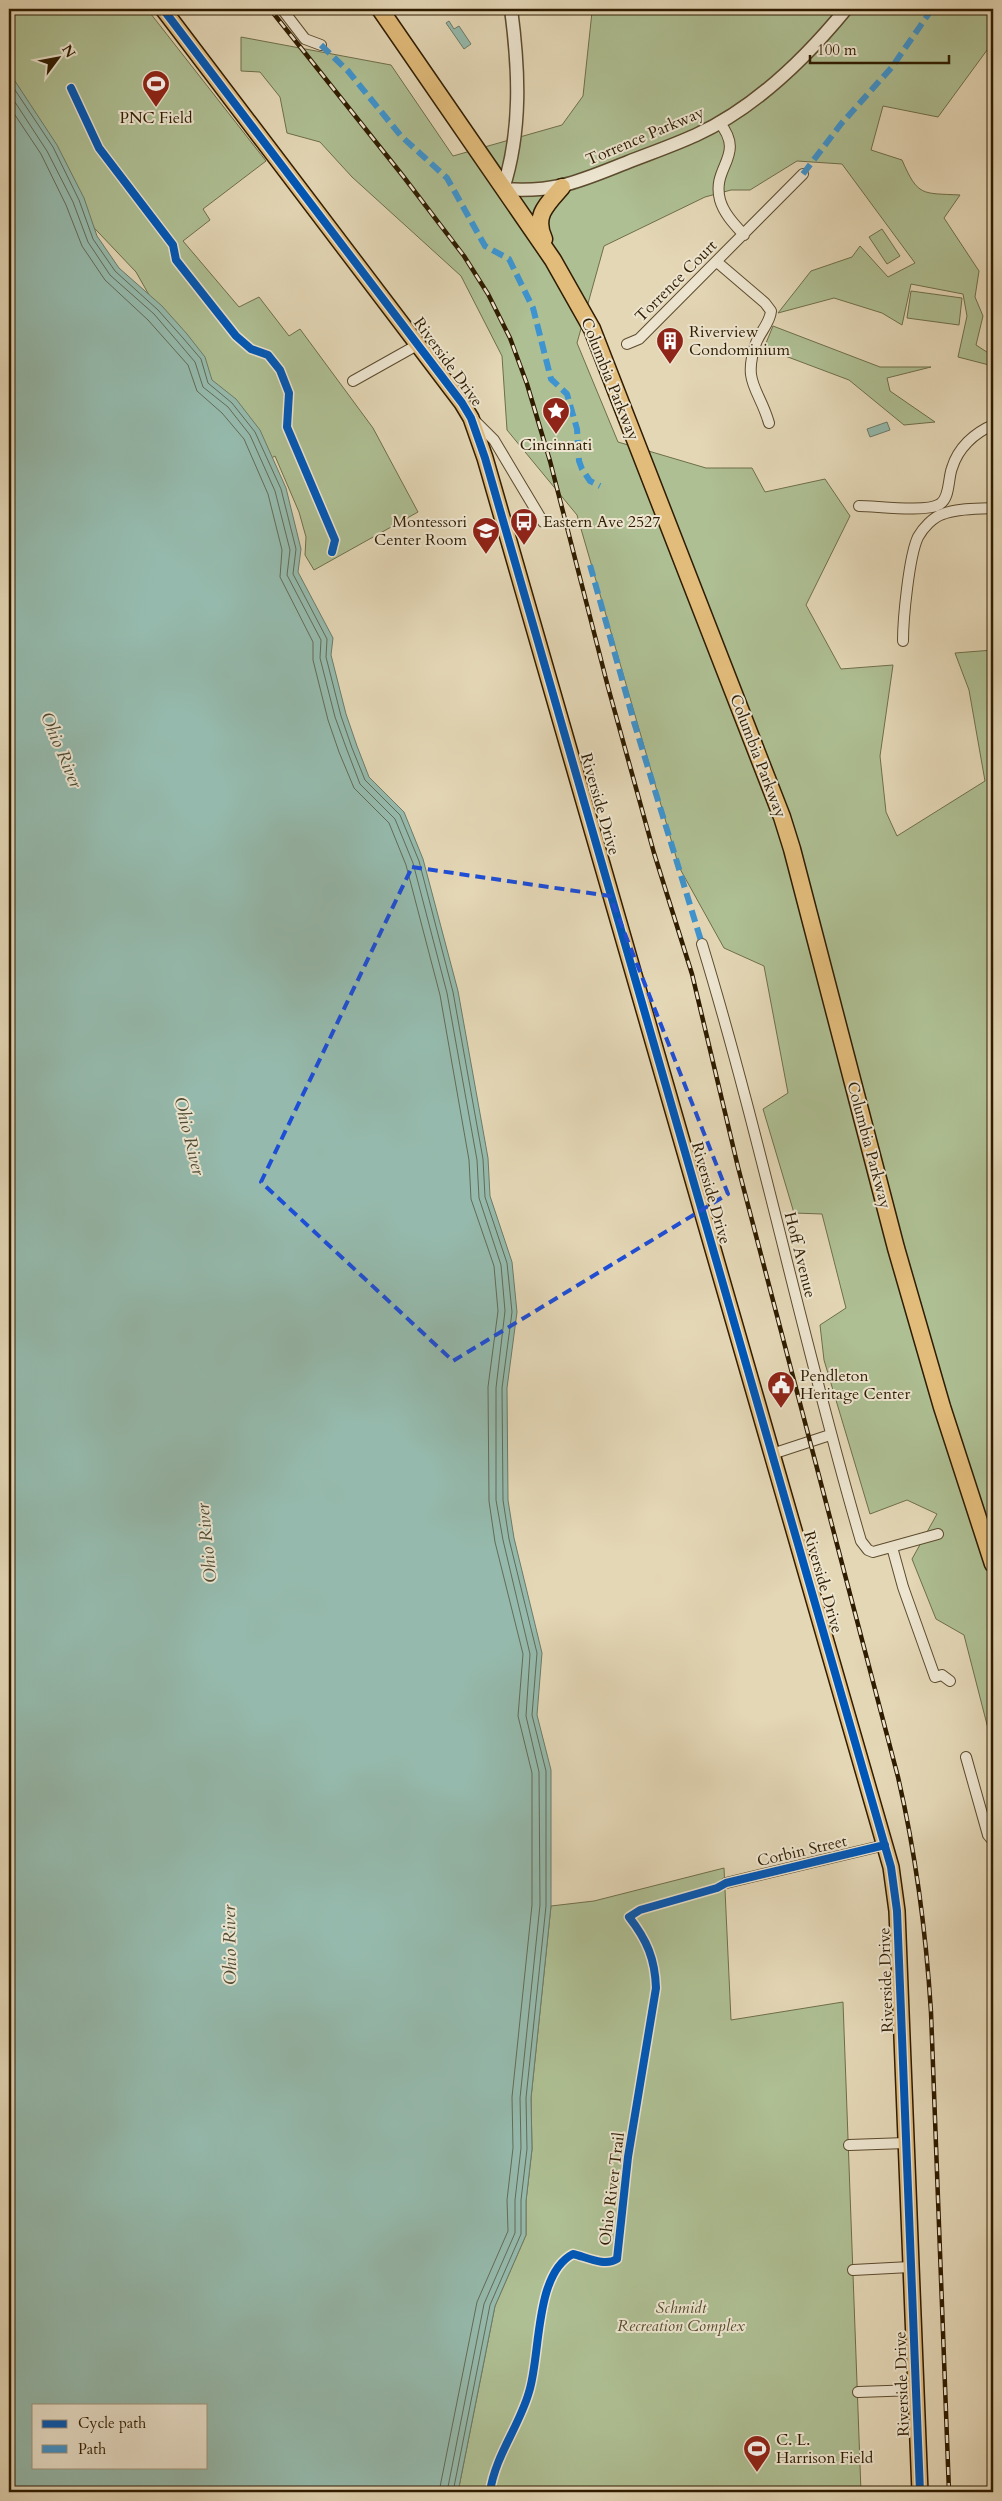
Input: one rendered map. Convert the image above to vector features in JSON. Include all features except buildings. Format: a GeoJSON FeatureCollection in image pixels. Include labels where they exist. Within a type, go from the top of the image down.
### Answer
{"type":"FeatureCollection","features":[{"type":"Feature","properties":{"kind":"highway","name":"Columbia Parkway"},"geometry":{"type":"LineString","coordinates":[[380,9],[553,260],[592,329],[782,817],[904,1276],[942,1407],[993,1564]]}},
{"type":"Feature","properties":{"kind":"highway"},"geometry":{"type":"LineString","coordinates":[[553,260],[541,234],[539,220],[543,211],[562,187]]}},
{"type":"Feature","properties":{"kind":"main road","name":"Riverside Drive"},"geometry":{"type":"LineString","coordinates":[[163,9],[419,344],[471,418],[485,458],[891,1867],[897,1911],[920,2492]]}},
{"type":"Feature","properties":{"kind":"street"},"geometry":{"type":"LineString","coordinates":[[282,9],[305,38],[321,45]]}},
{"type":"Feature","properties":{"kind":"street"},"geometry":{"type":"LineString","coordinates":[[504,189],[518,119],[511,9]]}},
{"type":"Feature","properties":{"kind":"street","name":"Torrence Parkway"},"geometry":{"type":"LineString","coordinates":[[504,189],[532,191],[562,187],[696,135],[720,122],[781,78],[806,54],[846,9]]}},
{"type":"Feature","properties":{"kind":"street"},"geometry":{"type":"LineString","coordinates":[[720,122],[727,131],[732,146],[719,183],[720,200],[733,223],[744,235]]}},
{"type":"Feature","properties":{"kind":"street"},"geometry":{"type":"LineString","coordinates":[[993,156],[993,170]]}},
{"type":"Feature","properties":{"kind":"street","name":"Torrence Court"},"geometry":{"type":"LineString","coordinates":[[627,344],[639,339],[803,174]]}},
{"type":"Feature","properties":{"kind":"street"},"geometry":{"type":"LineString","coordinates":[[717,262],[765,303],[771,311],[757,340],[750,370],[750,380],[770,423]]}},
{"type":"Feature","properties":{"kind":"street"},"geometry":{"type":"LineString","coordinates":[[353,380],[419,344]]}},
{"type":"Feature","properties":{"kind":"street"},"geometry":{"type":"LineString","coordinates":[[471,418],[494,440],[543,522]]}},
{"type":"Feature","properties":{"kind":"street"},"geometry":{"type":"LineString","coordinates":[[859,506],[928,508],[941,504],[946,497],[948,482],[956,458],[974,435],[993,424]]}},
{"type":"Feature","properties":{"kind":"street"},"geometry":{"type":"LineString","coordinates":[[903,641],[903,621],[912,557],[919,537],[936,518],[944,514],[993,508]]}},
{"type":"Feature","properties":{"kind":"street","name":"Hoff Avenue"},"geometry":{"type":"LineString","coordinates":[[702,944],[728,1031],[830,1435],[864,1546],[873,1552],[938,1534]]}},
{"type":"Feature","properties":{"kind":"street"},"geometry":{"type":"LineString","coordinates":[[772,1454],[830,1435]]}},
{"type":"Feature","properties":{"kind":"street"},"geometry":{"type":"LineString","coordinates":[[890,1548],[935,1677],[942,1675],[950,1681]]}},
{"type":"Feature","properties":{"kind":"street"},"geometry":{"type":"LineString","coordinates":[[966,1757],[988,1835],[993,1841]]}},
{"type":"Feature","properties":{"kind":"street","name":"Corbin Street"},"geometry":{"type":"LineString","coordinates":[[726,1883],[884,1845]]}},
{"type":"Feature","properties":{"kind":"street"},"geometry":{"type":"LineString","coordinates":[[849,2145],[906,2143]]}},
{"type":"Feature","properties":{"kind":"street"},"geometry":{"type":"LineString","coordinates":[[853,2270],[910,2267]]}},
{"type":"Feature","properties":{"kind":"street"},"geometry":{"type":"LineString","coordinates":[[858,2392],[916,2390]]}},
{"type":"Feature","properties":{"kind":"highlighted area"},"geometry":{"type":"Polygon","coordinates":[[[412,867],[610,896],[728,1194],[453,1361],[261,1182],[412,867]]]}},
{"type":"Feature","properties":{"kind":"green space"},"geometry":{"type":"Polygon","coordinates":[[[9,9],[147,9],[266,161],[203,209],[210,220],[183,241],[239,307],[259,297],[289,336],[300,329],[373,428],[418,512],[314,570],[305,555],[306,537],[299,512],[275,456],[249,471],[136,272],[80,213],[9,104],[9,9]]]}},
{"type":"Feature","properties":{"kind":"green space"},"geometry":{"type":"Polygon","coordinates":[[[570,9],[990,9],[990,46],[938,117],[883,106],[871,150],[902,160],[912,181],[923,191],[960,195],[944,218],[979,271],[975,297],[983,316],[976,345],[993,356],[993,366],[958,357],[967,316],[963,294],[911,284],[902,325],[882,313],[834,298],[778,313],[811,271],[852,257],[860,246],[888,277],[915,263],[842,164],[797,161],[750,190],[731,190],[705,197],[604,246],[577,343],[618,442],[706,468],[752,468],[765,492],[825,479],[850,516],[806,605],[841,669],[893,665],[880,756],[886,812],[897,836],[985,781],[969,690],[955,653],[993,650],[993,1748],[964,1635],[936,1619],[912,1559],[937,1514],[907,1500],[870,1514],[824,1360],[820,1325],[846,1308],[822,1214],[794,1213],[763,1109],[788,1093],[764,966],[724,948],[679,867],[577,515],[507,430],[502,356],[461,276],[352,177],[320,142],[287,133],[280,97],[260,72],[241,71],[241,37],[391,65],[453,156],[562,125],[583,96],[592,12],[570,9]]]}},
{"type":"Feature","properties":{"kind":"green space"},"geometry":{"type":"Polygon","coordinates":[[[882,229],[900,256],[887,264],[869,237],[882,229]]]}},
{"type":"Feature","properties":{"kind":"green space"},"geometry":{"type":"Polygon","coordinates":[[[911,291],[962,298],[959,325],[907,318],[911,291]]]}},
{"type":"Feature","properties":{"kind":"green space"},"geometry":{"type":"Polygon","coordinates":[[[773,326],[880,367],[931,367],[887,378],[890,391],[935,422],[904,425],[849,380],[764,348],[773,326]]]}},
{"type":"Feature","properties":{"kind":"green space","name":"Schmidt Recreation Complex"},"geometry":{"type":"Polygon","coordinates":[[[724,1868],[731,2020],[843,2002],[861,2492],[458,2492],[495,2306],[526,2235],[526,2201],[532,2149],[531,2098],[551,1906],[594,1901],[724,1868]]]}},
{"type":"Feature","properties":{"kind":"water"},"geometry":{"type":"Polygon","coordinates":[[[449,21],[454,29],[459,26],[471,44],[464,49],[446,23],[449,21]]]}},
{"type":"Feature","properties":{"kind":"water","name":"Ohio River"},"geometry":{"type":"Polygon","coordinates":[[[9,72],[57,145],[84,198],[97,236],[119,268],[162,306],[187,334],[205,357],[212,380],[236,399],[260,430],[286,488],[301,549],[298,572],[333,638],[331,655],[346,714],[357,746],[369,777],[404,812],[423,859],[458,991],[488,1158],[490,1196],[512,1262],[517,1312],[507,1388],[508,1500],[514,1538],[542,1653],[537,1715],[551,1770],[551,1906],[531,2098],[532,2149],[526,2201],[526,2235],[495,2306],[458,2492],[9,2492],[9,72]]]}},
{"type":"Feature","properties":{"kind":"water"},"geometry":{"type":"Polygon","coordinates":[[[887,422],[890,430],[870,437],[867,429],[887,422]]]}},
{"type":"Feature","properties":{"kind":"railway"},"geometry":{"type":"LineString","coordinates":[[270,9],[464,256],[488,294],[510,338],[527,384],[550,461],[608,687],[654,853],[692,974],[738,1167],[898,1777],[915,1865],[923,1923],[931,2012],[949,2492]]}},
{"type":"Feature","properties":{"kind":"marked path"},"geometry":{"type":"LineString","coordinates":[[803,174],[841,124],[892,67],[932,9]]}},
{"type":"Feature","properties":{"kind":"marked path"},"geometry":{"type":"LineString","coordinates":[[321,45],[348,71],[401,136],[447,178],[485,246],[509,259],[533,308],[551,379],[567,394],[577,429],[579,461],[582,469],[590,481],[600,486]]}},
{"type":"Feature","properties":{"kind":"marked path"},"geometry":{"type":"LineString","coordinates":[[590,565],[634,722],[702,944]]}},
{"type":"Feature","properties":{"kind":"cycle path"},"geometry":{"type":"LineString","coordinates":[[163,9],[462,403],[471,418],[485,458],[891,1867],[897,1911],[920,2492]]}},
{"type":"Feature","properties":{"kind":"cycle path"},"geometry":{"type":"LineString","coordinates":[[71,88],[99,148],[173,245],[176,260],[236,336],[251,349],[268,355],[280,370],[289,393],[287,427],[335,540],[332,552]]}},
{"type":"Feature","properties":{"kind":"cycle path","name":"Ohio River Trail"},"geometry":{"type":"LineString","coordinates":[[490,2492],[497,2466],[529,2392],[541,2317],[551,2279],[560,2264],[573,2254],[601,2262],[617,2259],[628,2157],[656,1988],[654,1968],[649,1950],[629,1917],[640,1910],[717,1888],[726,1883],[885,1845]]}},
{"type":"Feature","properties":{"kind":"place","name":"PNC Field"},"geometry":{"type":"Point","coordinates":[156,108]}},
{"type":"Feature","properties":{"kind":"place","name":"Riverview Condominium"},"geometry":{"type":"Point","coordinates":[670,365]}},
{"type":"Feature","properties":{"kind":"place","name":"Cincinnati"},"geometry":{"type":"Point","coordinates":[556,435]}},
{"type":"Feature","properties":{"kind":"place","name":"Eastern Ave 2527"},"geometry":{"type":"Point","coordinates":[524,546]}},
{"type":"Feature","properties":{"kind":"place","name":"Montessori Center Room"},"geometry":{"type":"Point","coordinates":[486,555]}},
{"type":"Feature","properties":{"kind":"place","name":"Pendleton Heritage Center"},"geometry":{"type":"Point","coordinates":[781,1409]}},
{"type":"Feature","properties":{"kind":"place","name":"C. L. Harrison Field"},"geometry":{"type":"Point","coordinates":[757,2473]}}]}
